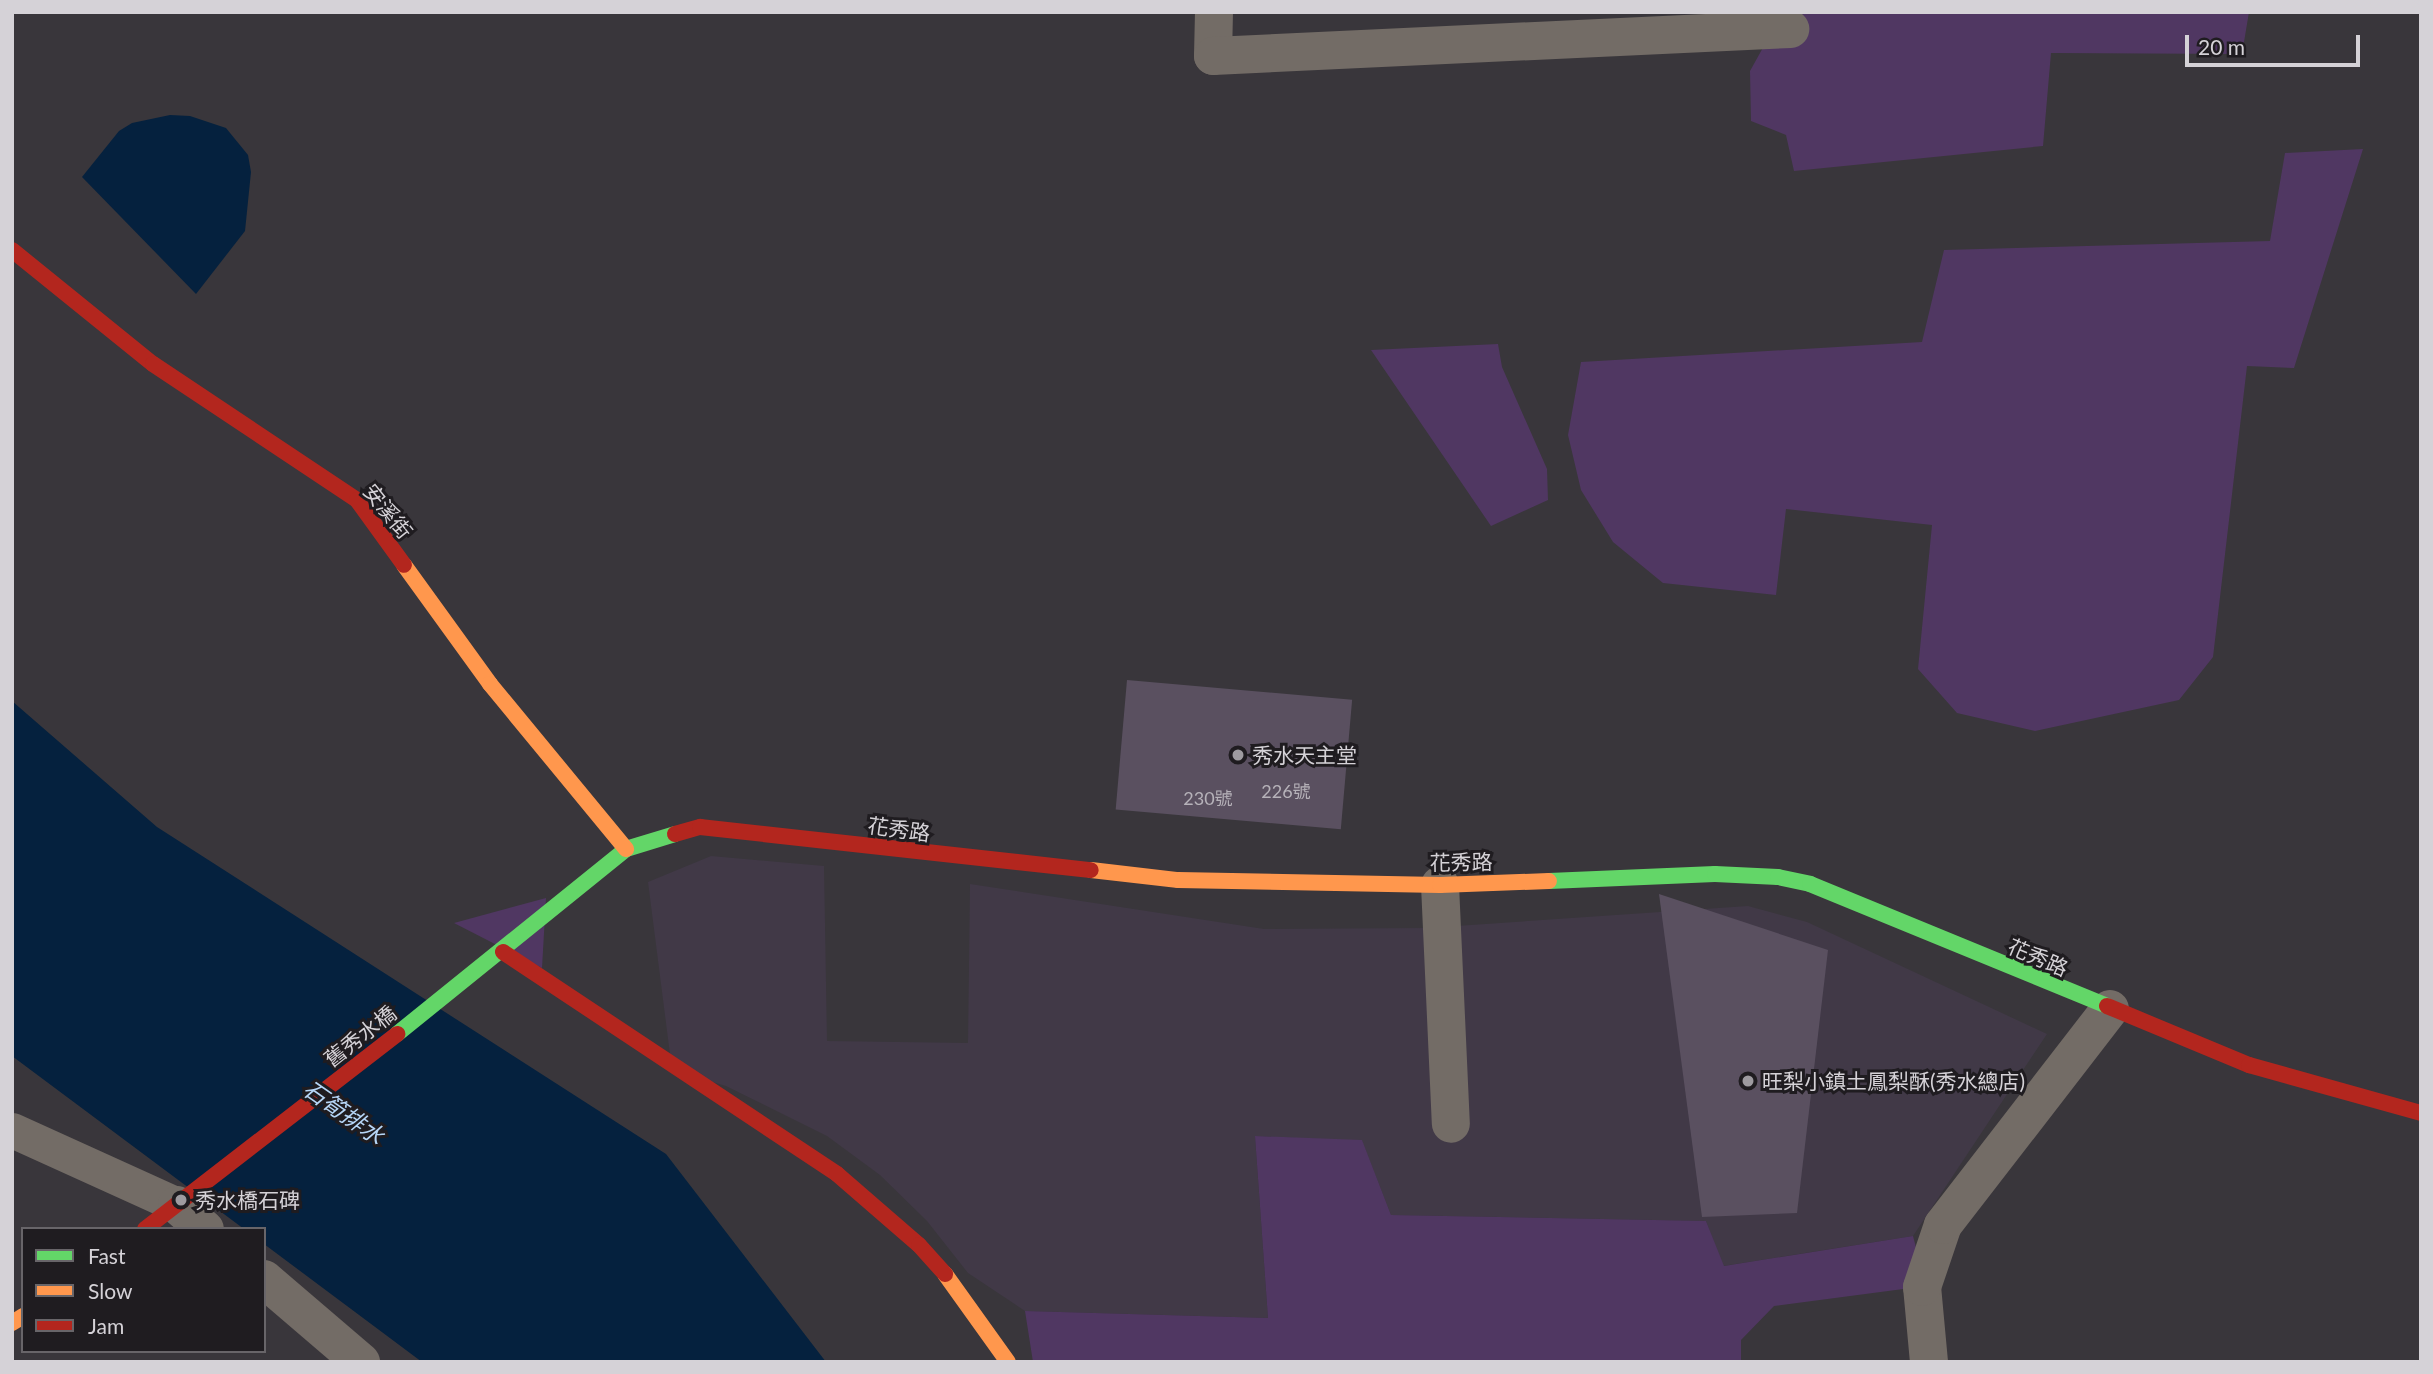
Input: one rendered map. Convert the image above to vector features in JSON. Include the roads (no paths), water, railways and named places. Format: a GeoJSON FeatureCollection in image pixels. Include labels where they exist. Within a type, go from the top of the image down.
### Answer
{"type":"FeatureCollection","features":[{"type":"Feature","properties":{"kind":"street"},"geometry":{"type":"LineString","coordinates":[[1214,12],[1213,56],[1790,29]]}},
{"type":"Feature","properties":{"kind":"street","name":"安溪街"},"geometry":{"type":"LineString","coordinates":[[12,250],[153,365],[356,500],[490,684],[626,849]]}},
{"type":"Feature","properties":{"kind":"street","name":"花秀路"},"geometry":{"type":"LineString","coordinates":[[503,952],[626,849],[700,827],[1178,880],[1440,885],[1715,874],[1778,877],[1810,884],[2249,1065],[2421,1113]]}},
{"type":"Feature","properties":{"kind":"street"},"geometry":{"type":"LineString","coordinates":[[1440,885],[1451,1124]]}},
{"type":"Feature","properties":{"kind":"street"},"geometry":{"type":"LineString","coordinates":[[503,952],[848,1182],[919,1245],[955,1285],[1008,1362]]}},
{"type":"Feature","properties":{"kind":"street","name":"舊秀水橋"},"geometry":{"type":"LineString","coordinates":[[153,1227],[191,1217],[503,952]]}},
{"type":"Feature","properties":{"kind":"street"},"geometry":{"type":"LineString","coordinates":[[1928,1362],[1922,1287],[1943,1225],[2110,1009]]}},
{"type":"Feature","properties":{"kind":"street"},"geometry":{"type":"LineString","coordinates":[[266,1281],[361,1362]]}},
{"type":"Feature","properties":{"kind":"lane"},"geometry":{"type":"LineString","coordinates":[[12,1130],[191,1217]]}},
{"type":"Feature","properties":{"kind":"water"},"geometry":{"type":"Polygon","coordinates":[[[170,115],[190,116],[226,128],[248,155],[251,172],[245,231],[196,294],[82,177],[119,131],[132,123],[170,115]]]}},
{"type":"Feature","properties":{"kind":"water","name":"石筍排水"},"geometry":{"type":"Polygon","coordinates":[[[12,701],[157,827],[666,1154],[826,1362],[422,1362],[266,1245],[266,1227],[241,1227],[12,1056],[12,701]]]}},
{"type":"Feature","properties":{"kind":"place","name":"秀水天主堂"},"geometry":{"type":"Point","coordinates":[1238,755]}},
{"type":"Feature","properties":{"kind":"place","name":"旺梨小鎮土鳳梨酥(秀水總店)"},"geometry":{"type":"Point","coordinates":[1748,1081]}},
{"type":"Feature","properties":{"kind":"place","name":"秀水橋石碑"},"geometry":{"type":"Point","coordinates":[181,1200]}}]}
